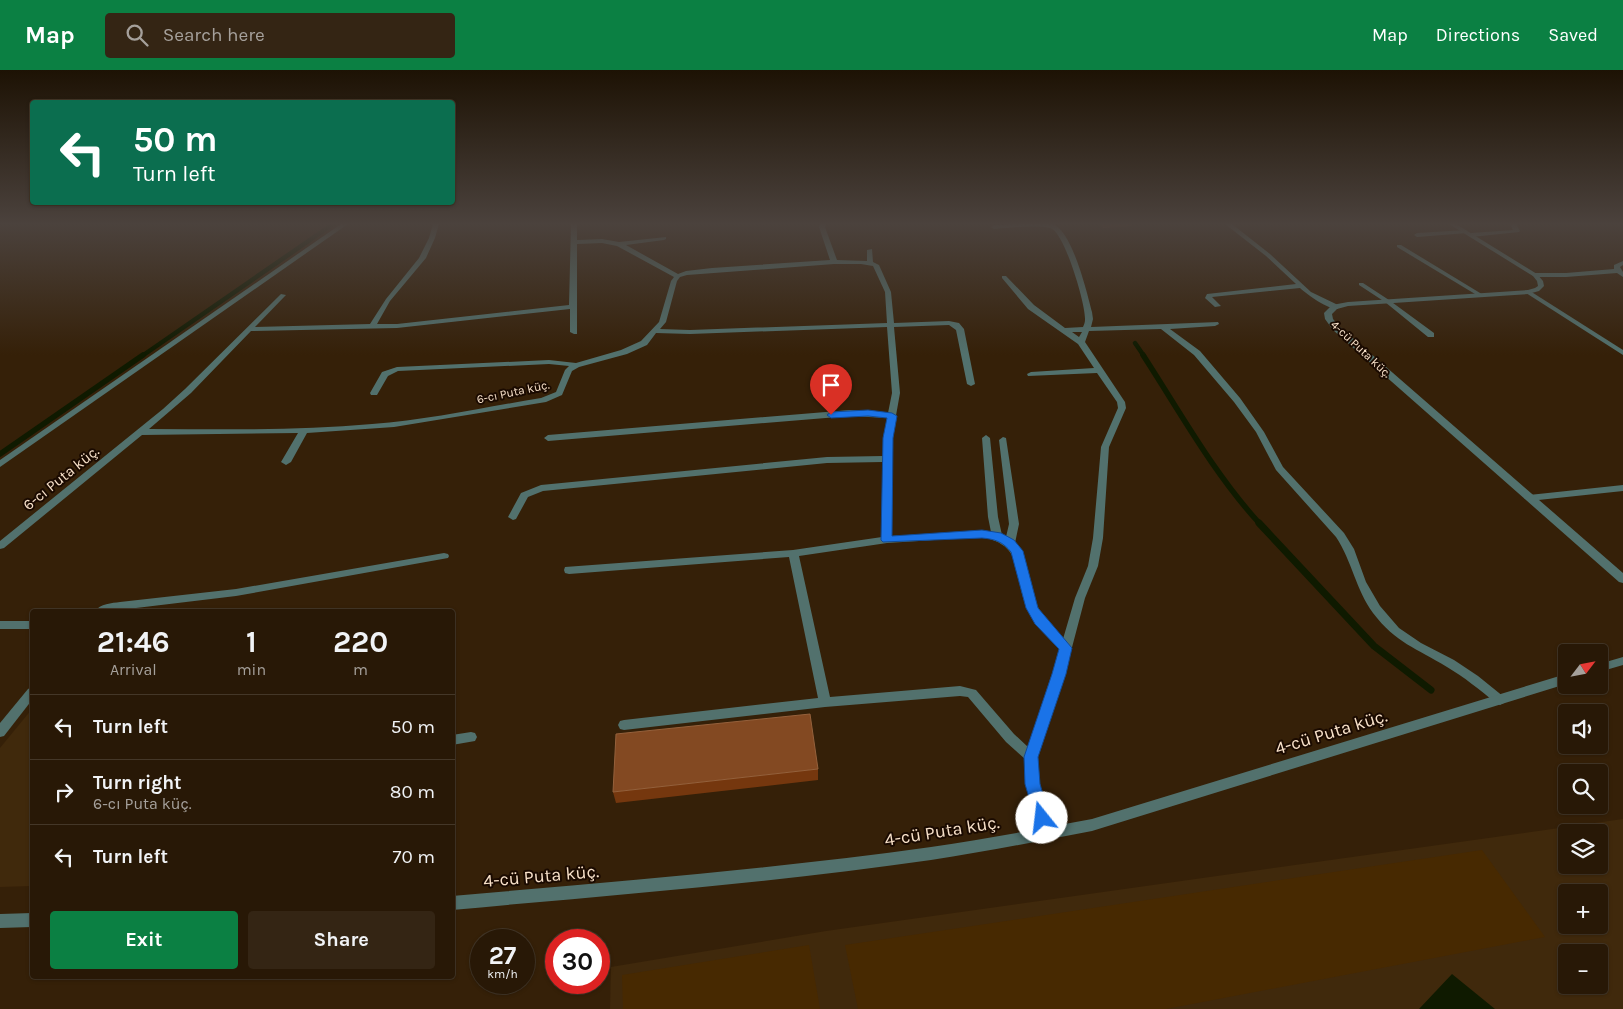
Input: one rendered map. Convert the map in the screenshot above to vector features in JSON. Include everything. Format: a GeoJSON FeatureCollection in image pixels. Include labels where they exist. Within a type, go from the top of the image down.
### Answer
{"type":"FeatureCollection","features":[{"type":"Feature","properties":{"kind":"street"},"geometry":{"type":"LineString","coordinates":[[0,464],[282,268]]}},
{"type":"Feature","properties":{"kind":"street"},"geometry":{"type":"LineString","coordinates":[[372,327],[387,302],[416,268]]}},
{"type":"Feature","properties":{"kind":"street"},"geometry":{"type":"LineString","coordinates":[[574,268],[574,332]]}},
{"type":"Feature","properties":{"kind":"street"},"geometry":{"type":"LineString","coordinates":[[663,268],[678,276]]}},
{"type":"Feature","properties":{"kind":"street"},"geometry":{"type":"LineString","coordinates":[[374,393],[385,374],[390,370],[554,362],[576,365],[636,348],[644,343],[662,322],[674,281],[678,276],[686,273],[745,268]]}},
{"type":"Feature","properties":{"kind":"street"},"geometry":{"type":"LineString","coordinates":[[879,268],[886,283],[896,393],[888,438],[887,540]]}},
{"type":"Feature","properties":{"kind":"street"},"geometry":{"type":"LineString","coordinates":[[1074,268],[1089,316],[1081,342]]}},
{"type":"Feature","properties":{"kind":"street"},"geometry":{"type":"LineString","coordinates":[[1282,268],[1301,286],[1335,307]]}},
{"type":"Feature","properties":{"kind":"street"},"geometry":{"type":"LineString","coordinates":[[1435,268],[1482,296]]}},
{"type":"Feature","properties":{"kind":"street"},"geometry":{"type":"LineString","coordinates":[[1524,268],[1535,275],[1540,281],[1541,286],[1537,290],[1528,292]]}},
{"type":"Feature","properties":{"kind":"street"},"geometry":{"type":"LineString","coordinates":[[1535,275],[1566,276],[1620,273]]}},
{"type":"Feature","properties":{"kind":"street"},"geometry":{"type":"LineString","coordinates":[[1004,277],[1031,307],[1081,342],[1121,402],[1122,408],[1105,447],[1098,538],[1093,566],[1031,757],[1033,784],[1047,834]]}},
{"type":"Feature","properties":{"kind":"street"},"geometry":{"type":"LineString","coordinates":[[1360,284],[1387,301],[1431,335]]}},
{"type":"Feature","properties":{"kind":"street"},"geometry":{"type":"LineString","coordinates":[[1218,306],[1208,298],[1209,295],[1301,286]]}},
{"type":"Feature","properties":{"kind":"street"},"geometry":{"type":"LineString","coordinates":[[1528,292],[1623,353]]}},
{"type":"Feature","properties":{"kind":"street","name":"4-cü Puta küç."},"geometry":{"type":"LineString","coordinates":[[1528,292],[1348,304],[1335,307],[1328,313],[1328,318],[1336,328],[1623,579]]}},
{"type":"Feature","properties":{"kind":"street","name":"6-cı Puta küç."},"geometry":{"type":"LineString","coordinates":[[0,546],[188,391],[283,295]]}},
{"type":"Feature","properties":{"kind":"street"},"geometry":{"type":"LineString","coordinates":[[249,329],[416,325],[573,307]]}},
{"type":"Feature","properties":{"kind":"street"},"geometry":{"type":"LineString","coordinates":[[655,331],[690,332],[948,323],[956,325],[960,329],[971,384]]}},
{"type":"Feature","properties":{"kind":"street"},"geometry":{"type":"LineString","coordinates":[[1064,330],[1215,324]]}},
{"type":"Feature","properties":{"kind":"street"},"geometry":{"type":"LineString","coordinates":[[1163,327],[1197,353],[1237,400],[1260,432],[1278,468],[1340,535],[1349,549],[1361,582],[1376,610],[1395,631],[1417,646],[1450,663],[1500,700]]}},
{"type":"Feature","properties":{"kind":"street","name":"6-cı Puta küç."},"geometry":{"type":"LineString","coordinates":[[140,432],[304,430],[417,422],[542,400],[559,393],[569,370],[576,365]]}},
{"type":"Feature","properties":{"kind":"street"},"geometry":{"type":"LineString","coordinates":[[1032,374],[1101,370]]}},
{"type":"Feature","properties":{"kind":"street"},"geometry":{"type":"LineString","coordinates":[[548,438],[850,413],[892,416]]}},
{"type":"Feature","properties":{"kind":"street"},"geometry":{"type":"LineString","coordinates":[[286,462],[304,430]]}},
{"type":"Feature","properties":{"kind":"street"},"geometry":{"type":"LineString","coordinates":[[986,438],[993,517],[997,536]]}},
{"type":"Feature","properties":{"kind":"street"},"geometry":{"type":"LineString","coordinates":[[1003,440],[1014,524],[1010,543]]}},
{"type":"Feature","properties":{"kind":"street"},"geometry":{"type":"LineString","coordinates":[[513,517],[524,495],[542,488],[827,460],[887,459]]}},
{"type":"Feature","properties":{"kind":"street"},"geometry":{"type":"LineString","coordinates":[[1529,498],[1623,488]]}},
{"type":"Feature","properties":{"kind":"street"},"geometry":{"type":"LineString","coordinates":[[568,570],[793,553],[887,540],[982,534],[997,536],[1010,543],[1017,551],[1032,608],[1065,648]]}},
{"type":"Feature","properties":{"kind":"street"},"geometry":{"type":"LineString","coordinates":[[793,553],[825,702]]}},
{"type":"Feature","properties":{"kind":"street"},"geometry":{"type":"LineString","coordinates":[[108,609],[204,598],[444,556]]}},
{"type":"Feature","properties":{"kind":"street"},"geometry":{"type":"LineString","coordinates":[[0,625],[30,625]]}},
{"type":"Feature","properties":{"kind":"street"},"geometry":{"type":"LineString","coordinates":[[1608,665],[1623,660]]}},
{"type":"Feature","properties":{"kind":"street","name":"4-cü Puta küç."},"geometry":{"type":"LineString","coordinates":[[455,903],[813,870],[1047,834],[1092,825],[1558,682]]}},
{"type":"Feature","properties":{"kind":"street"},"geometry":{"type":"LineString","coordinates":[[624,725],[825,702],[960,691],[972,693],[1010,738],[1031,757]]}},
{"type":"Feature","properties":{"kind":"street"},"geometry":{"type":"LineString","coordinates":[[0,732],[30,694]]}},
{"type":"Feature","properties":{"kind":"street"},"geometry":{"type":"LineString","coordinates":[[455,740],[471,738]]}},
{"type":"Feature","properties":{"kind":"street"},"geometry":{"type":"LineString","coordinates":[[0,921],[30,920]]}},
{"type":"Feature","properties":{"kind":"shaded area"},"geometry":{"type":"Polygon","coordinates":[[[30,711],[30,886],[0,887],[0,748],[30,711]]]}},
{"type":"Feature","properties":{"kind":"shaded area"},"geometry":{"type":"Polygon","coordinates":[[[1623,819],[1623,1009],[610,1009],[611,967],[826,931],[1558,828],[1558,874],[1608,874],[1608,824],[1587,824],[1623,819]]]}},
{"type":"Feature","properties":{"kind":"shaded area"},"geometry":{"type":"Polygon","coordinates":[[[1482,850],[1545,937],[1166,1009],[858,1009],[845,945],[1482,850]]]}},
{"type":"Feature","properties":{"kind":"shaded area"},"geometry":{"type":"Polygon","coordinates":[[[809,945],[820,1009],[623,1009],[622,975],[809,945]]]}},
{"type":"Feature","properties":{"kind":"shaded area"},"geometry":{"type":"Polygon","coordinates":[[[1452,974],[1495,1009],[1419,1009],[1452,974]]]}},
{"type":"Feature","properties":{"kind":"building"},"geometry":{"type":"Polygon","coordinates":[[[810,714],[818,769],[613,792],[616,734],[810,714]]]}},
{"type":"Feature","properties":{"kind":"waterway"},"geometry":{"type":"LineString","coordinates":[[142,356],[270,268]]}},
{"type":"Feature","properties":{"kind":"waterway"},"geometry":{"type":"LineString","coordinates":[[1135,343],[1144,356]]}},
{"type":"Feature","properties":{"kind":"waterway"},"geometry":{"type":"LineString","coordinates":[[0,454],[143,355]]}},
{"type":"Feature","properties":{"kind":"waterway"},"geometry":{"type":"LineString","coordinates":[[1143,355],[1213,464],[1243,505],[1260,524]]}},
{"type":"Feature","properties":{"kind":"waterway"},"geometry":{"type":"LineString","coordinates":[[1259,523],[1374,646],[1431,690]]}},
{"type":"Feature","properties":{"kind":"route"},"geometry":{"type":"LineString","coordinates":[[831,415],[868,413],[892,416],[888,438],[887,540],[982,534],[997,536],[1010,543],[1017,551],[1032,608],[1065,648],[1059,674],[1031,757],[1033,784],[1042,818]]}}]}
